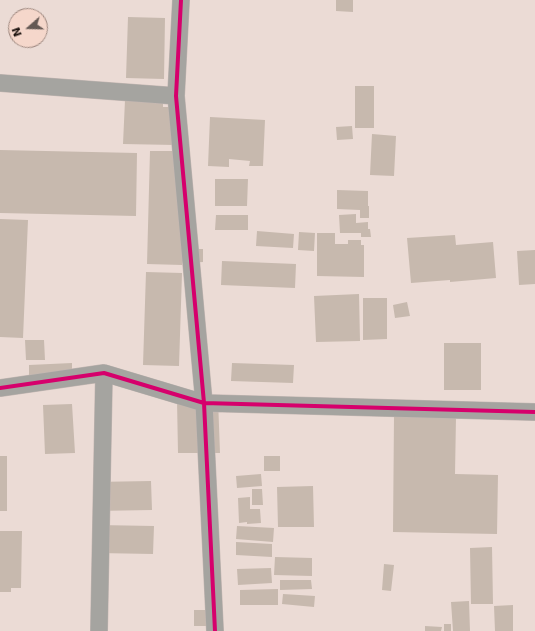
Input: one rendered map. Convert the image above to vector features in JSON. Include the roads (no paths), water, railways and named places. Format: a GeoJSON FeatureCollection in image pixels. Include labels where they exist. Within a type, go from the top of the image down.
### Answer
{"type":"FeatureCollection","features":[{"type":"Feature","properties":{"kind":"street"},"geometry":{"type":"LineString","coordinates":[[182,0],[176,96],[204,402],[215,631]]}},
{"type":"Feature","properties":{"kind":"street"},"geometry":{"type":"LineString","coordinates":[[0,83],[176,96]]}},
{"type":"Feature","properties":{"kind":"street"},"geometry":{"type":"LineString","coordinates":[[99,631],[104,373]]}},
{"type":"Feature","properties":{"kind":"street"},"geometry":{"type":"LineString","coordinates":[[0,388],[104,373],[204,402],[535,412]]}}]}
